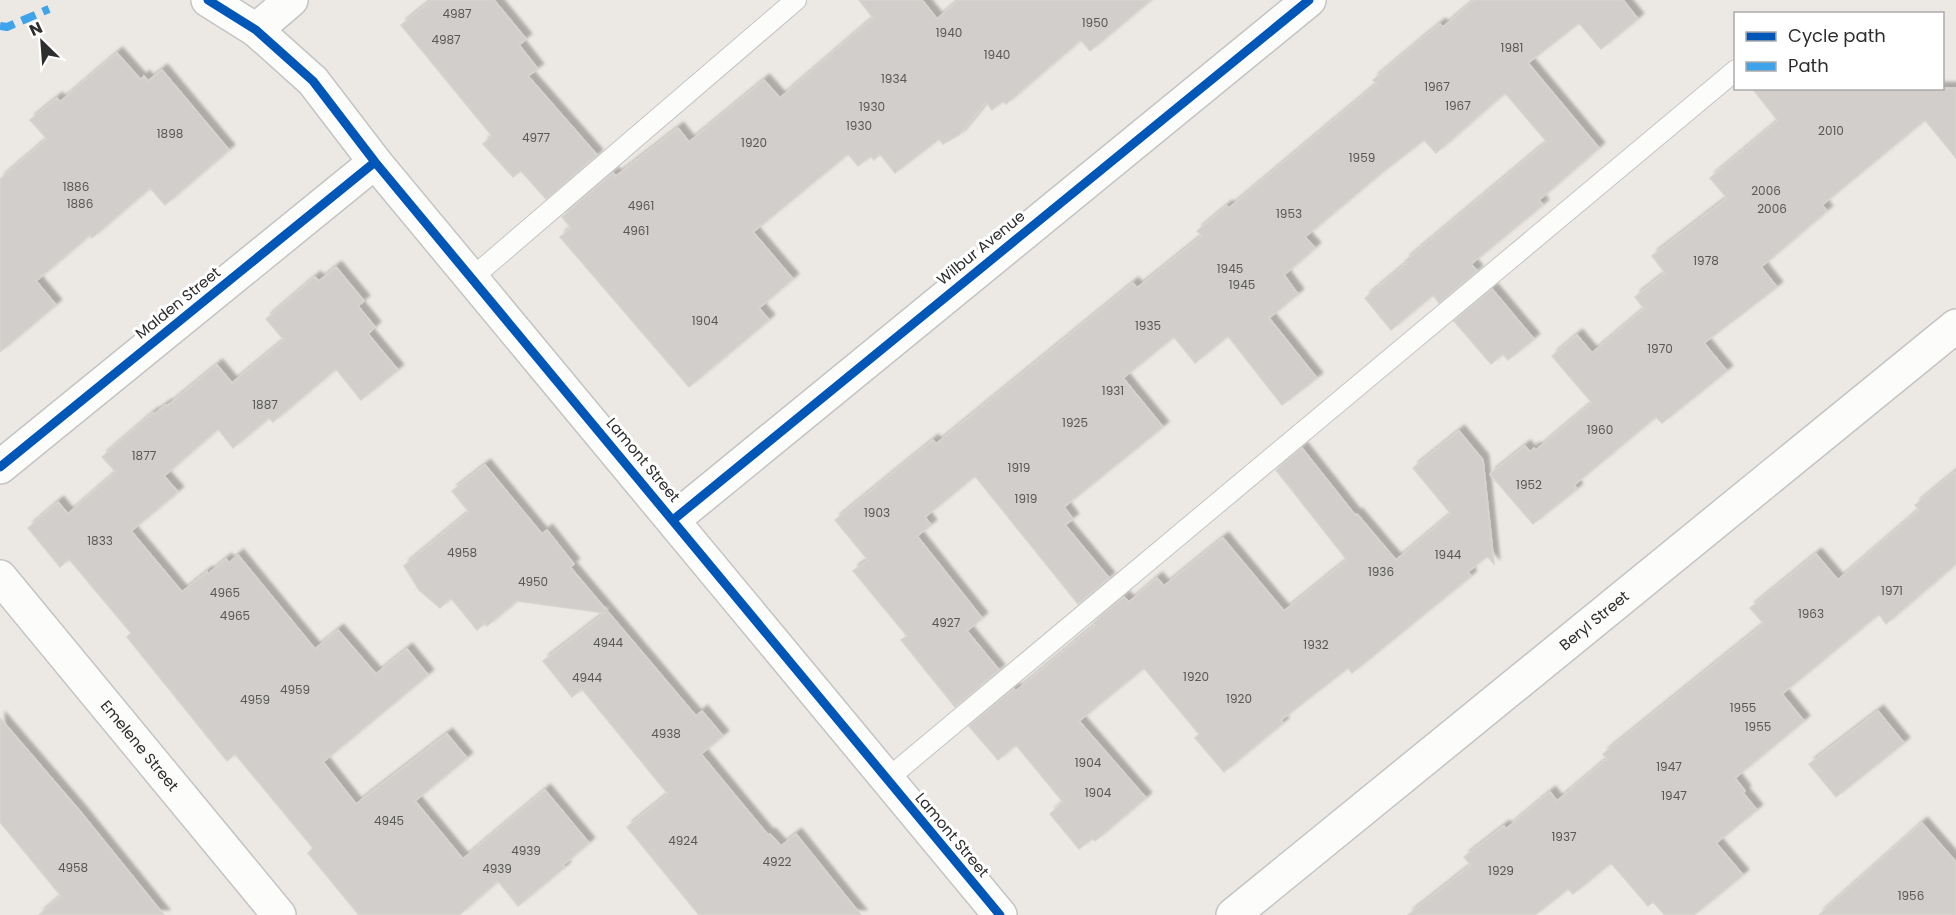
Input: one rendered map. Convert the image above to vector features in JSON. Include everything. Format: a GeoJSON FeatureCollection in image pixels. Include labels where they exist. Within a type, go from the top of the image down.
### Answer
{"type":"FeatureCollection","features":[{"type":"Feature","properties":{"kind":"street","name":"Lamont Street"},"geometry":{"type":"LineString","coordinates":[[208,0],[256,30],[313,81],[375,162],[473,277],[886,780],[1000,915]]}},
{"type":"Feature","properties":{"kind":"street"},"geometry":{"type":"LineString","coordinates":[[256,30],[291,0]]}},
{"type":"Feature","properties":{"kind":"street","name":"Wilbur Avenue"},"geometry":{"type":"LineString","coordinates":[[673,520],[1309,0]]}},
{"type":"Feature","properties":{"kind":"street","name":"Malden Street"},"geometry":{"type":"LineString","coordinates":[[0,467],[375,162]]}},
{"type":"Feature","properties":{"kind":"street","name":"Beryl Street"},"geometry":{"type":"LineString","coordinates":[[1233,915],[1956,326]]}},
{"type":"Feature","properties":{"kind":"street","name":"Emelene Street"},"geometry":{"type":"LineString","coordinates":[[0,577],[279,915]]}},
{"type":"Feature","properties":{"kind":"lane"},"geometry":{"type":"LineString","coordinates":[[473,277],[796,0]]}},
{"type":"Feature","properties":{"kind":"lane"},"geometry":{"type":"LineString","coordinates":[[886,780],[1734,72]]}},
{"type":"Feature","properties":{"kind":"building"},"geometry":{"type":"Polygon","coordinates":[[[432,0],[494,0],[526,39],[519,45],[538,69],[528,76],[597,155],[546,199],[521,171],[513,177],[483,144],[492,136],[401,25],[432,0]]]}},
{"type":"Feature","properties":{"kind":"building"},"geometry":{"type":"Polygon","coordinates":[[[859,0],[922,0],[937,19],[959,0],[1151,0],[1090,51],[1081,40],[1006,104],[1003,101],[992,110],[986,102],[959,135],[943,144],[939,139],[895,173],[880,154],[874,160],[871,156],[858,166],[848,154],[753,232],[793,279],[759,308],[769,320],[689,387],[560,237],[571,228],[562,217],[613,173],[616,176],[678,128],[689,142],[764,80],[780,98],[873,18],[859,0]]]}},
{"type":"Feature","properties":{"kind":"building"},"geometry":{"type":"Polygon","coordinates":[[[1475,0],[1623,0],[1638,19],[1601,49],[1579,23],[1528,63],[1599,148],[1539,200],[1543,205],[1471,264],[1477,271],[1439,303],[1433,295],[1391,330],[1365,298],[1407,263],[1405,261],[1547,142],[1505,93],[1436,153],[1424,140],[1379,175],[1305,237],[1315,248],[1284,275],[1298,294],[1269,318],[1317,378],[1282,405],[1228,336],[1195,363],[1174,337],[1123,378],[1163,427],[1064,507],[1073,519],[1065,525],[1109,578],[1078,604],[975,476],[925,517],[931,525],[917,536],[982,618],[967,631],[999,670],[955,707],[901,640],[907,636],[853,571],[868,560],[835,520],[933,440],[936,444],[1133,283],[1137,288],[1202,236],[1197,231],[1227,206],[1229,208],[1377,84],[1373,80],[1418,42],[1440,24],[1443,27],[1475,0]]]}},
{"type":"Feature","properties":{"kind":"building"},"geometry":{"type":"Polygon","coordinates":[[[117,53],[141,80],[144,76],[148,81],[162,70],[229,150],[165,205],[150,188],[92,238],[90,235],[36,281],[56,305],[0,352],[0,179],[47,139],[30,120],[57,98],[60,102],[117,53]]]}},
{"type":"Feature","properties":{"kind":"building"},"geometry":{"type":"Polygon","coordinates":[[[1944,88],[1956,88],[1956,158],[1925,120],[1822,205],[1827,211],[1761,267],[1777,287],[1704,343],[1727,371],[1662,423],[1656,417],[1574,485],[1577,489],[1533,524],[1490,474],[1525,446],[1530,452],[1534,448],[1536,450],[1592,403],[1552,356],[1577,335],[1592,353],[1644,309],[1635,297],[1665,273],[1652,256],[1727,198],[1710,178],[1778,121],[1754,90],[1944,90],[1944,88]]]}},
{"type":"Feature","properties":{"kind":"building"},"geometry":{"type":"Polygon","coordinates":[[[336,267],[364,301],[358,306],[375,327],[368,334],[398,370],[361,400],[336,369],[273,422],[269,418],[233,448],[218,429],[164,476],[178,492],[131,531],[182,592],[226,559],[229,563],[238,555],[315,649],[338,630],[376,674],[407,649],[428,675],[323,762],[356,804],[447,734],[467,758],[415,801],[463,859],[545,790],[589,843],[563,865],[565,867],[518,906],[498,881],[459,915],[359,915],[308,853],[313,848],[235,754],[227,761],[127,637],[131,633],[69,559],[60,567],[28,528],[58,502],[68,514],[116,472],[102,457],[153,413],[167,406],[217,365],[232,383],[284,340],[266,319],[315,277],[319,281],[336,267]]]}},
{"type":"Feature","properties":{"kind":"building"},"geometry":{"type":"Polygon","coordinates":[[[1492,289],[1534,339],[1508,360],[1503,354],[1491,364],[1454,321],[1492,289]]]}},
{"type":"Feature","properties":{"kind":"building"},"geometry":{"type":"Polygon","coordinates":[[[1459,431],[1483,460],[1494,564],[1487,556],[1468,572],[1471,576],[1352,673],[1348,668],[1281,720],[1283,723],[1224,772],[1195,738],[1199,734],[1144,668],[1079,721],[1146,798],[1095,841],[1093,838],[1079,849],[1050,814],[1063,802],[1016,745],[998,760],[969,726],[1014,689],[1016,691],[1095,625],[1093,623],[1124,597],[1129,602],[1157,578],[1164,586],[1223,538],[1284,611],[1347,560],[1276,470],[1302,448],[1355,515],[1357,514],[1396,560],[1451,514],[1413,468],[1459,431]]]}},
{"type":"Feature","properties":{"kind":"building"},"geometry":{"type":"Polygon","coordinates":[[[485,465],[542,534],[547,530],[574,564],[570,567],[696,716],[702,711],[723,736],[701,754],[768,835],[770,834],[781,846],[796,834],[861,915],[699,915],[627,827],[668,794],[582,689],[572,697],[543,661],[605,613],[517,601],[487,626],[485,623],[477,630],[451,598],[440,608],[419,590],[404,566],[469,512],[452,491],[485,465]]]}},
{"type":"Feature","properties":{"kind":"building"},"geometry":{"type":"Polygon","coordinates":[[[1956,471],[1956,564],[1886,624],[1879,614],[1782,694],[1804,721],[1735,778],[1745,791],[1743,793],[1757,810],[1716,843],[1743,875],[1694,915],[1665,915],[1653,902],[1648,906],[1611,863],[1573,894],[1568,889],[1535,915],[1408,915],[1471,865],[1464,857],[1504,826],[1506,829],[1550,792],[1557,801],[1607,759],[1603,754],[1764,624],[1750,608],[1816,554],[1838,580],[1919,510],[1915,505],[1956,471]]]}},
{"type":"Feature","properties":{"kind":"building"},"geometry":{"type":"Polygon","coordinates":[[[1878,711],[1904,743],[1836,797],[1809,764],[1878,711]]]}},
{"type":"Feature","properties":{"kind":"building"},"geometry":{"type":"Polygon","coordinates":[[[0,718],[79,810],[164,915],[39,915],[61,896],[0,822],[0,718]]]}},
{"type":"Feature","properties":{"kind":"building"},"geometry":{"type":"Polygon","coordinates":[[[1922,823],[1956,862],[1956,915],[1819,915],[1922,823]]]}},
{"type":"Feature","properties":{"kind":"marked path"},"geometry":{"type":"LineString","coordinates":[[0,26],[7,27],[49,9]]}},
{"type":"Feature","properties":{"kind":"cycle path"},"geometry":{"type":"LineString","coordinates":[[208,0],[256,30],[313,81],[375,162],[1000,915]]}},
{"type":"Feature","properties":{"kind":"cycle path"},"geometry":{"type":"LineString","coordinates":[[673,520],[1309,0]]}},
{"type":"Feature","properties":{"kind":"cycle path"},"geometry":{"type":"LineString","coordinates":[[0,467],[375,162]]}}]}
